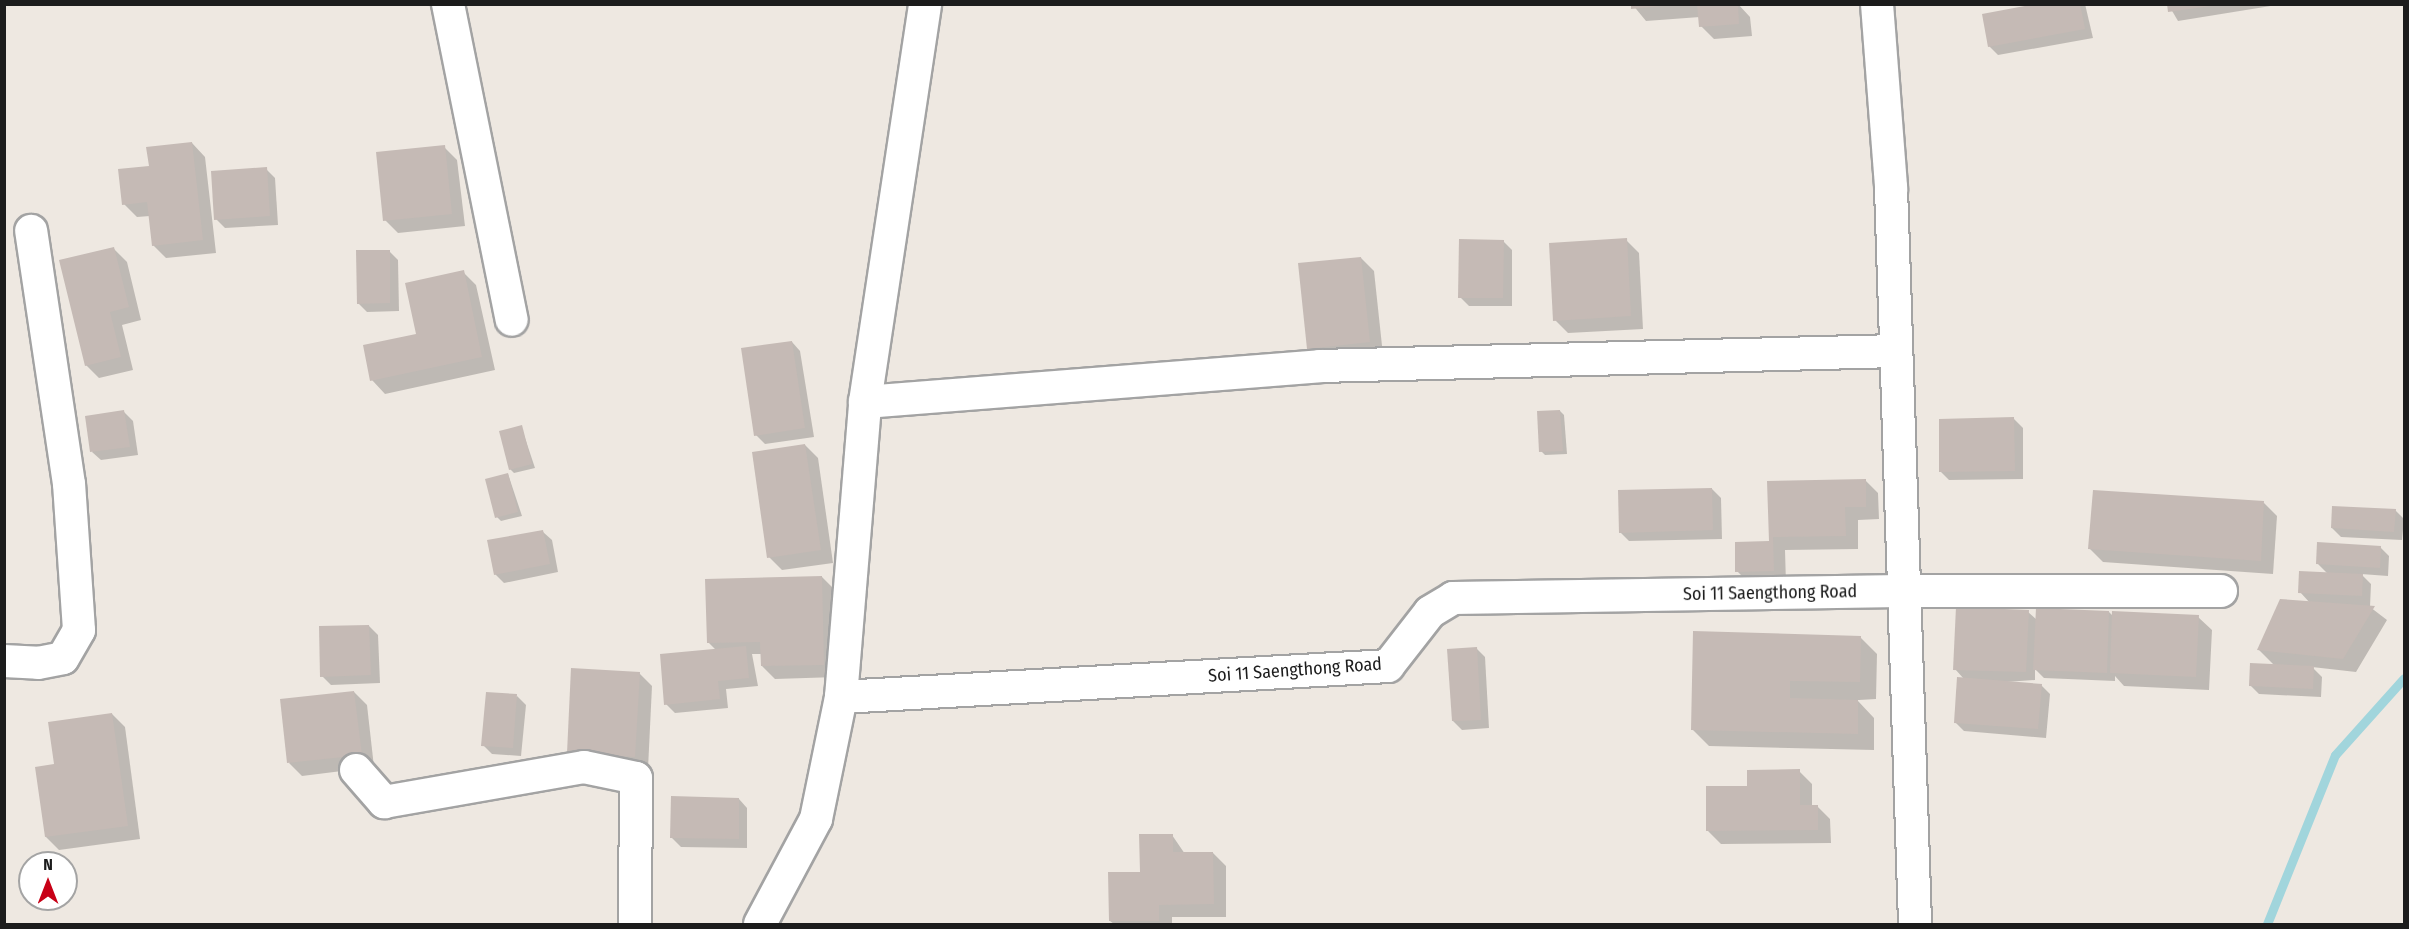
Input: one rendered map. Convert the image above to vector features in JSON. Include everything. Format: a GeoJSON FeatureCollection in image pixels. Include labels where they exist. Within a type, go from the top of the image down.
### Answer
{"type":"FeatureCollection","features":[{"type":"Feature","properties":{"kind":"street"},"geometry":{"type":"LineString","coordinates":[[448,4],[512,320]]}},
{"type":"Feature","properties":{"kind":"street"},"geometry":{"type":"LineString","coordinates":[[760,924],[816,819],[841,697],[865,402],[925,4]]}},
{"type":"Feature","properties":{"kind":"street"},"geometry":{"type":"LineString","coordinates":[[1877,4],[1891,188],[1901,591],[1915,924]]}},
{"type":"Feature","properties":{"kind":"street"},"geometry":{"type":"LineString","coordinates":[[4,661],[38,663],[63,658],[78,630],[69,484],[31,231]]}},
{"type":"Feature","properties":{"kind":"street"},"geometry":{"type":"LineString","coordinates":[[865,402],[1320,366],[1895,351]]}},
{"type":"Feature","properties":{"kind":"street","name":"Soi 11 Saengthong Road"},"geometry":{"type":"LineString","coordinates":[[841,697],[1388,666],[1430,612],[1453,598],[1901,591],[2221,591]]}},
{"type":"Feature","properties":{"kind":"street"},"geometry":{"type":"LineString","coordinates":[[356,770],[384,802],[584,767],[636,778],[635,924]]}},
{"type":"Feature","properties":{"kind":"building"},"geometry":{"type":"Polygon","coordinates":[[[1631,4],[1662,4],[1662,6],[1631,9],[1631,4]]]}},
{"type":"Feature","properties":{"kind":"building"},"geometry":{"type":"Polygon","coordinates":[[[1697,4],[1738,4],[1739,24],[1699,27],[1697,4]]]}},
{"type":"Feature","properties":{"kind":"building"},"geometry":{"type":"Polygon","coordinates":[[[2036,4],[2080,4],[2085,29],[1988,47],[1982,14],[2036,4]]]}},
{"type":"Feature","properties":{"kind":"building"},"geometry":{"type":"Polygon","coordinates":[[[2167,4],[2211,4],[2211,6],[2168,12],[2167,4]]]}},
{"type":"Feature","properties":{"kind":"building"},"geometry":{"type":"Polygon","coordinates":[[[192,142],[203,240],[152,246],[147,202],[122,205],[118,169],[149,166],[146,147],[192,142]]]}},
{"type":"Feature","properties":{"kind":"building"},"geometry":{"type":"Polygon","coordinates":[[[445,145],[452,214],[383,221],[376,152],[445,145]]]}},
{"type":"Feature","properties":{"kind":"building"},"geometry":{"type":"Polygon","coordinates":[[[267,167],[270,216],[214,220],[211,171],[267,167]]]}},
{"type":"Feature","properties":{"kind":"building"},"geometry":{"type":"Polygon","coordinates":[[[1627,238],[1631,316],[1553,321],[1549,243],[1627,238]]]}},
{"type":"Feature","properties":{"kind":"building"},"geometry":{"type":"Polygon","coordinates":[[[1459,239],[1504,240],[1503,298],[1458,298],[1459,239]]]}},
{"type":"Feature","properties":{"kind":"building"},"geometry":{"type":"Polygon","coordinates":[[[114,247],[129,307],[110,312],[121,357],[85,366],[59,260],[114,247]]]}},
{"type":"Feature","properties":{"kind":"building"},"geometry":{"type":"Polygon","coordinates":[[[356,250],[390,250],[390,303],[357,304],[356,250]]]}},
{"type":"Feature","properties":{"kind":"building"},"geometry":{"type":"Polygon","coordinates":[[[1361,257],[1370,342],[1307,349],[1298,263],[1361,257]]]}},
{"type":"Feature","properties":{"kind":"building"},"geometry":{"type":"Polygon","coordinates":[[[464,270],[482,357],[370,381],[363,345],[416,334],[405,283],[464,270]]]}},
{"type":"Feature","properties":{"kind":"building"},"geometry":{"type":"Polygon","coordinates":[[[792,341],[805,428],[754,436],[741,348],[792,341]]]}},
{"type":"Feature","properties":{"kind":"building"},"geometry":{"type":"Polygon","coordinates":[[[124,410],[130,447],[90,452],[85,416],[124,410]]]}},
{"type":"Feature","properties":{"kind":"building"},"geometry":{"type":"Polygon","coordinates":[[[1560,410],[1563,451],[1539,452],[1537,411],[1560,410]]]}},
{"type":"Feature","properties":{"kind":"building"},"geometry":{"type":"Polygon","coordinates":[[[2014,417],[2015,471],[1939,472],[1939,419],[2014,417]]]}},
{"type":"Feature","properties":{"kind":"building"},"geometry":{"type":"Polygon","coordinates":[[[522,425],[532,464],[509,470],[499,431],[522,425]]]}},
{"type":"Feature","properties":{"kind":"building"},"geometry":{"type":"Polygon","coordinates":[[[805,444],[821,550],[767,558],[752,452],[805,444]]]}},
{"type":"Feature","properties":{"kind":"building"},"geometry":{"type":"Polygon","coordinates":[[[508,473],[518,512],[495,518],[485,479],[508,473]]]}},
{"type":"Feature","properties":{"kind":"building"},"geometry":{"type":"Polygon","coordinates":[[[1866,479],[1866,507],[1845,507],[1846,536],[1773,537],[1774,571],[1735,572],[1735,542],[1769,541],[1767,481],[1866,479]]]}},
{"type":"Feature","properties":{"kind":"building"},"geometry":{"type":"Polygon","coordinates":[[[1712,488],[1713,530],[1619,533],[1618,490],[1712,488]]]}},
{"type":"Feature","properties":{"kind":"building"},"geometry":{"type":"Polygon","coordinates":[[[2093,490],[2264,501],[2261,561],[2088,549],[2093,490]]]}},
{"type":"Feature","properties":{"kind":"building"},"geometry":{"type":"Polygon","coordinates":[[[2332,506],[2396,509],[2394,532],[2331,528],[2332,506]]]}},
{"type":"Feature","properties":{"kind":"building"},"geometry":{"type":"Polygon","coordinates":[[[543,530],[550,564],[494,575],[487,540],[543,530]]]}},
{"type":"Feature","properties":{"kind":"building"},"geometry":{"type":"Polygon","coordinates":[[[2317,542],[2381,546],[2380,568],[2316,564],[2317,542]]]}},
{"type":"Feature","properties":{"kind":"building"},"geometry":{"type":"Polygon","coordinates":[[[2299,571],[2363,574],[2362,596],[2298,593],[2299,571]]]}},
{"type":"Feature","properties":{"kind":"building"},"geometry":{"type":"Polygon","coordinates":[[[822,576],[824,665],[761,666],[760,642],[707,643],[705,579],[822,576]]]}},
{"type":"Feature","properties":{"kind":"building"},"geometry":{"type":"Polygon","coordinates":[[[2280,599],[2375,606],[2343,659],[2257,650],[2280,599]]]}},
{"type":"Feature","properties":{"kind":"building"},"geometry":{"type":"Polygon","coordinates":[[[1956,607],[2029,610],[2026,672],[1953,670],[1956,607]]]}},
{"type":"Feature","properties":{"kind":"building"},"geometry":{"type":"Polygon","coordinates":[[[2036,608],[2109,611],[2107,673],[2033,670],[2036,608]]]}},
{"type":"Feature","properties":{"kind":"building"},"geometry":{"type":"Polygon","coordinates":[[[2112,611],[2199,615],[2196,677],[2110,673],[2112,611]]]}},
{"type":"Feature","properties":{"kind":"building"},"geometry":{"type":"Polygon","coordinates":[[[369,625],[371,675],[320,677],[319,626],[369,625]]]}},
{"type":"Feature","properties":{"kind":"building"},"geometry":{"type":"Polygon","coordinates":[[[1693,631],[1861,636],[1860,682],[1790,681],[1790,698],[1858,700],[1858,734],[1691,730],[1693,631]]]}},
{"type":"Feature","properties":{"kind":"building"},"geometry":{"type":"Polygon","coordinates":[[[746,646],[749,678],[718,681],[720,699],[664,705],[660,654],[746,646]]]}},
{"type":"Feature","properties":{"kind":"building"},"geometry":{"type":"Polygon","coordinates":[[[1477,647],[1481,720],[1452,721],[1447,649],[1477,647]]]}},
{"type":"Feature","properties":{"kind":"building"},"geometry":{"type":"Polygon","coordinates":[[[2250,663],[2314,666],[2313,689],[2249,686],[2250,663]]]}},
{"type":"Feature","properties":{"kind":"building"},"geometry":{"type":"Polygon","coordinates":[[[571,668],[640,672],[635,757],[567,753],[571,668]]]}},
{"type":"Feature","properties":{"kind":"building"},"geometry":{"type":"Polygon","coordinates":[[[1957,677],[2042,684],[2038,729],[1954,723],[1957,677]]]}},
{"type":"Feature","properties":{"kind":"building"},"geometry":{"type":"Polygon","coordinates":[[[354,691],[362,755],[287,763],[280,699],[354,691]]]}},
{"type":"Feature","properties":{"kind":"building"},"geometry":{"type":"Polygon","coordinates":[[[486,692],[517,694],[513,748],[481,746],[486,692]]]}},
{"type":"Feature","properties":{"kind":"building"},"geometry":{"type":"Polygon","coordinates":[[[112,713],[128,826],[45,837],[35,767],[54,764],[48,722],[112,713]]]}},
{"type":"Feature","properties":{"kind":"building"},"geometry":{"type":"Polygon","coordinates":[[[1800,769],[1800,805],[1818,805],[1818,830],[1706,831],[1706,786],[1747,786],[1747,770],[1800,769]]]}},
{"type":"Feature","properties":{"kind":"building"},"geometry":{"type":"Polygon","coordinates":[[[671,796],[739,798],[739,839],[670,838],[671,796]]]}},
{"type":"Feature","properties":{"kind":"building"},"geometry":{"type":"Polygon","coordinates":[[[1139,834],[1173,834],[1173,852],[1213,852],[1214,904],[1159,905],[1159,921],[1109,921],[1108,872],[1140,872],[1139,834]]]}},
{"type":"Feature","properties":{"kind":"waterway"},"geometry":{"type":"LineString","coordinates":[[2267,924],[2335,755],[2404,678]]}}]}
